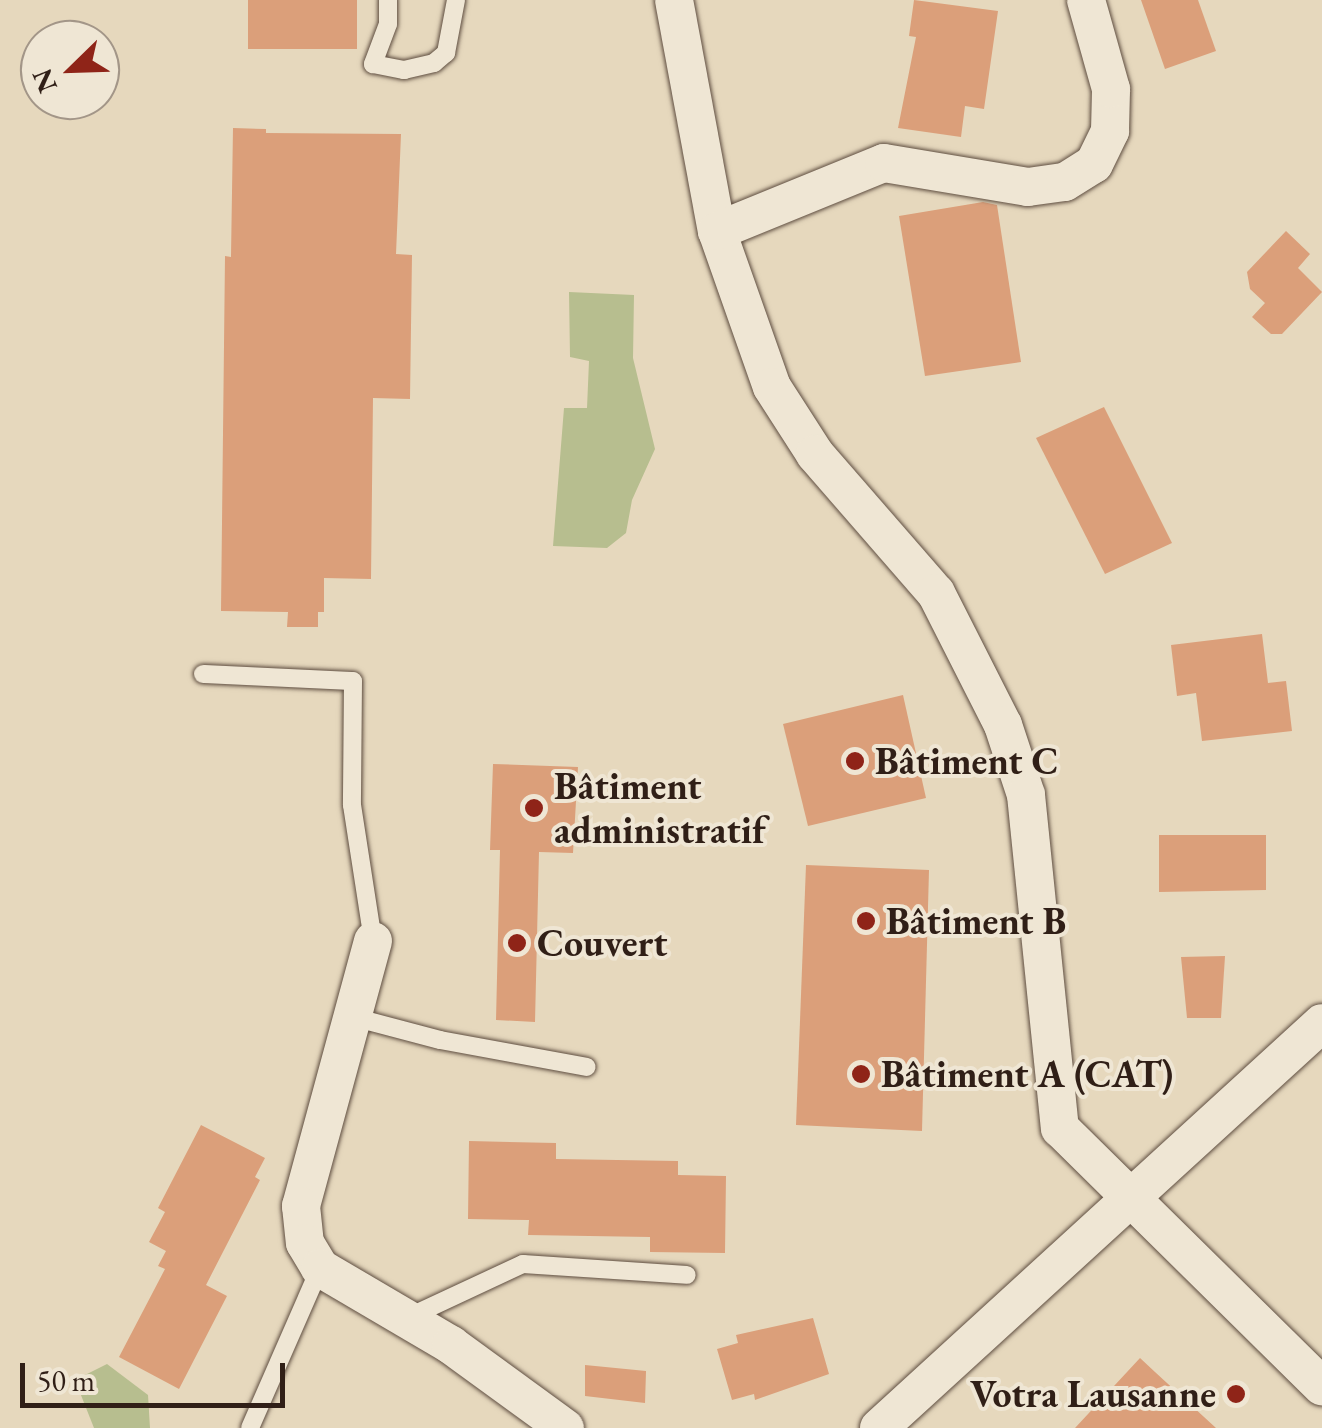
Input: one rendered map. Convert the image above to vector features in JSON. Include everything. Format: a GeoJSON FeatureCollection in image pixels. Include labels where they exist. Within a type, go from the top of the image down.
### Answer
{"type":"FeatureCollection","features":[{"type":"Feature","properties":{"kind":"street"},"geometry":{"type":"LineString","coordinates":[[674,0],[717,231],[772,388],[815,454],[936,593],[1003,725],[1026,796],[1060,1128],[1322,1386]]}},
{"type":"Feature","properties":{"kind":"street"},"geometry":{"type":"LineString","coordinates":[[717,231],[884,163],[1028,187],[1065,182],[1094,164],[1110,131],[1111,89],[1086,0]]}},
{"type":"Feature","properties":{"kind":"street"},"geometry":{"type":"LineString","coordinates":[[373,941],[301,1206],[306,1243],[320,1268],[406,1319],[566,1428]]}},
{"type":"Feature","properties":{"kind":"street"},"geometry":{"type":"LineString","coordinates":[[879,1428],[1322,1023]]}},
{"type":"Feature","properties":{"kind":"lane"},"geometry":{"type":"LineString","coordinates":[[388,0],[388,24],[373,64],[404,70],[434,63],[446,52],[456,0]]}},
{"type":"Feature","properties":{"kind":"lane"},"geometry":{"type":"LineString","coordinates":[[203,674],[353,681],[352,805],[373,941]]}},
{"type":"Feature","properties":{"kind":"lane"},"geometry":{"type":"LineString","coordinates":[[353,1017],[440,1040],[587,1068]]}},
{"type":"Feature","properties":{"kind":"lane"},"geometry":{"type":"LineString","coordinates":[[406,1319],[524,1264],[687,1275]]}},
{"type":"Feature","properties":{"kind":"lane"},"geometry":{"type":"LineString","coordinates":[[250,1428],[320,1268]]}},
{"type":"Feature","properties":{"kind":"green space"},"geometry":{"type":"Polygon","coordinates":[[[569,292],[634,295],[633,358],[655,449],[632,500],[626,533],[607,548],[553,546],[564,408],[587,408],[589,361],[570,357],[569,292]]]}},
{"type":"Feature","properties":{"kind":"green space"},"geometry":{"type":"Polygon","coordinates":[[[107,1364],[148,1395],[150,1428],[94,1428],[75,1380],[107,1364]]]}},
{"type":"Feature","properties":{"kind":"building"},"geometry":{"type":"Polygon","coordinates":[[[248,0],[357,0],[357,49],[248,49],[248,0]]]}},
{"type":"Feature","properties":{"kind":"building"},"geometry":{"type":"Polygon","coordinates":[[[914,0],[998,11],[984,109],[965,106],[961,137],[898,128],[916,37],[909,36],[914,0]]]}},
{"type":"Feature","properties":{"kind":"building"},"geometry":{"type":"Polygon","coordinates":[[[1141,0],[1198,0],[1216,51],[1165,69],[1141,0]]]}},
{"type":"Feature","properties":{"kind":"building"},"geometry":{"type":"Polygon","coordinates":[[[233,128],[266,129],[266,133],[401,134],[396,254],[412,255],[410,399],[373,398],[371,579],[324,578],[324,612],[318,612],[318,627],[287,627],[288,612],[221,611],[225,256],[231,257],[233,128]]]}},
{"type":"Feature","properties":{"kind":"building"},"geometry":{"type":"Polygon","coordinates":[[[983,202],[997,205],[1021,362],[925,376],[899,216],[983,202]]]}},
{"type":"Feature","properties":{"kind":"building"},"geometry":{"type":"Polygon","coordinates":[[[1286,231],[1310,254],[1298,268],[1322,292],[1282,334],[1271,334],[1252,317],[1265,303],[1250,289],[1247,272],[1286,231]]]}},
{"type":"Feature","properties":{"kind":"building"},"geometry":{"type":"Polygon","coordinates":[[[1104,407],[1172,543],[1105,574],[1036,438],[1104,407]]]}},
{"type":"Feature","properties":{"kind":"building"},"geometry":{"type":"Polygon","coordinates":[[[1262,634],[1268,683],[1286,681],[1292,731],[1202,741],[1196,693],[1177,696],[1171,645],[1262,634]]]}},
{"type":"Feature","properties":{"kind":"building","name":"Bâtiment C"},"geometry":{"type":"Polygon","coordinates":[[[903,695],[926,798],[808,826],[783,724],[903,695]]]}},
{"type":"Feature","properties":{"kind":"building"},"geometry":{"type":"Polygon","coordinates":[[[493,764],[578,767],[573,853],[539,852],[535,1022],[496,1020],[500,850],[490,850],[493,764]]]}},
{"type":"Feature","properties":{"kind":"building"},"geometry":{"type":"Polygon","coordinates":[[[1159,835],[1266,835],[1266,890],[1159,892],[1159,835]]]}},
{"type":"Feature","properties":{"kind":"building"},"geometry":{"type":"Polygon","coordinates":[[[806,865],[929,870],[922,1131],[796,1125],[806,865]]]}},
{"type":"Feature","properties":{"kind":"building"},"geometry":{"type":"Polygon","coordinates":[[[1225,956],[1221,1018],[1187,1018],[1181,957],[1225,956]]]}},
{"type":"Feature","properties":{"kind":"building"},"geometry":{"type":"Polygon","coordinates":[[[201,1125],[265,1158],[255,1177],[260,1180],[206,1285],[227,1296],[179,1389],[119,1357],[165,1269],[158,1266],[166,1251],[149,1242],[165,1212],[158,1208],[201,1125]]]}},
{"type":"Feature","properties":{"kind":"building"},"geometry":{"type":"Polygon","coordinates":[[[469,1141],[556,1143],[556,1159],[678,1161],[678,1175],[726,1176],[725,1253],[650,1252],[650,1237],[528,1235],[529,1220],[468,1219],[469,1141]]]}},
{"type":"Feature","properties":{"kind":"building"},"geometry":{"type":"Polygon","coordinates":[[[813,1318],[829,1374],[755,1400],[754,1394],[732,1400],[717,1349],[738,1343],[736,1335],[813,1318]]]}},
{"type":"Feature","properties":{"kind":"building"},"geometry":{"type":"Polygon","coordinates":[[[1140,1358],[1155,1372],[1216,1428],[1075,1428],[1140,1358]]]}},
{"type":"Feature","properties":{"kind":"building"},"geometry":{"type":"Polygon","coordinates":[[[585,1365],[646,1371],[645,1403],[585,1396],[585,1365]]]}},
{"type":"Feature","properties":{"kind":"place","name":"Bâtiment C"},"geometry":{"type":"Point","coordinates":[855,761]}},
{"type":"Feature","properties":{"kind":"place","name":"Bâtiment administratif"},"geometry":{"type":"Point","coordinates":[534,808]}},
{"type":"Feature","properties":{"kind":"place","name":"Bâtiment B"},"geometry":{"type":"Point","coordinates":[866,921]}},
{"type":"Feature","properties":{"kind":"place","name":"Couvert"},"geometry":{"type":"Point","coordinates":[517,943]}},
{"type":"Feature","properties":{"kind":"place","name":"Bâtiment A (CAT)"},"geometry":{"type":"Point","coordinates":[861,1074]}},
{"type":"Feature","properties":{"kind":"place","name":"Votra Lausanne"},"geometry":{"type":"Point","coordinates":[1236,1394]}}]}
